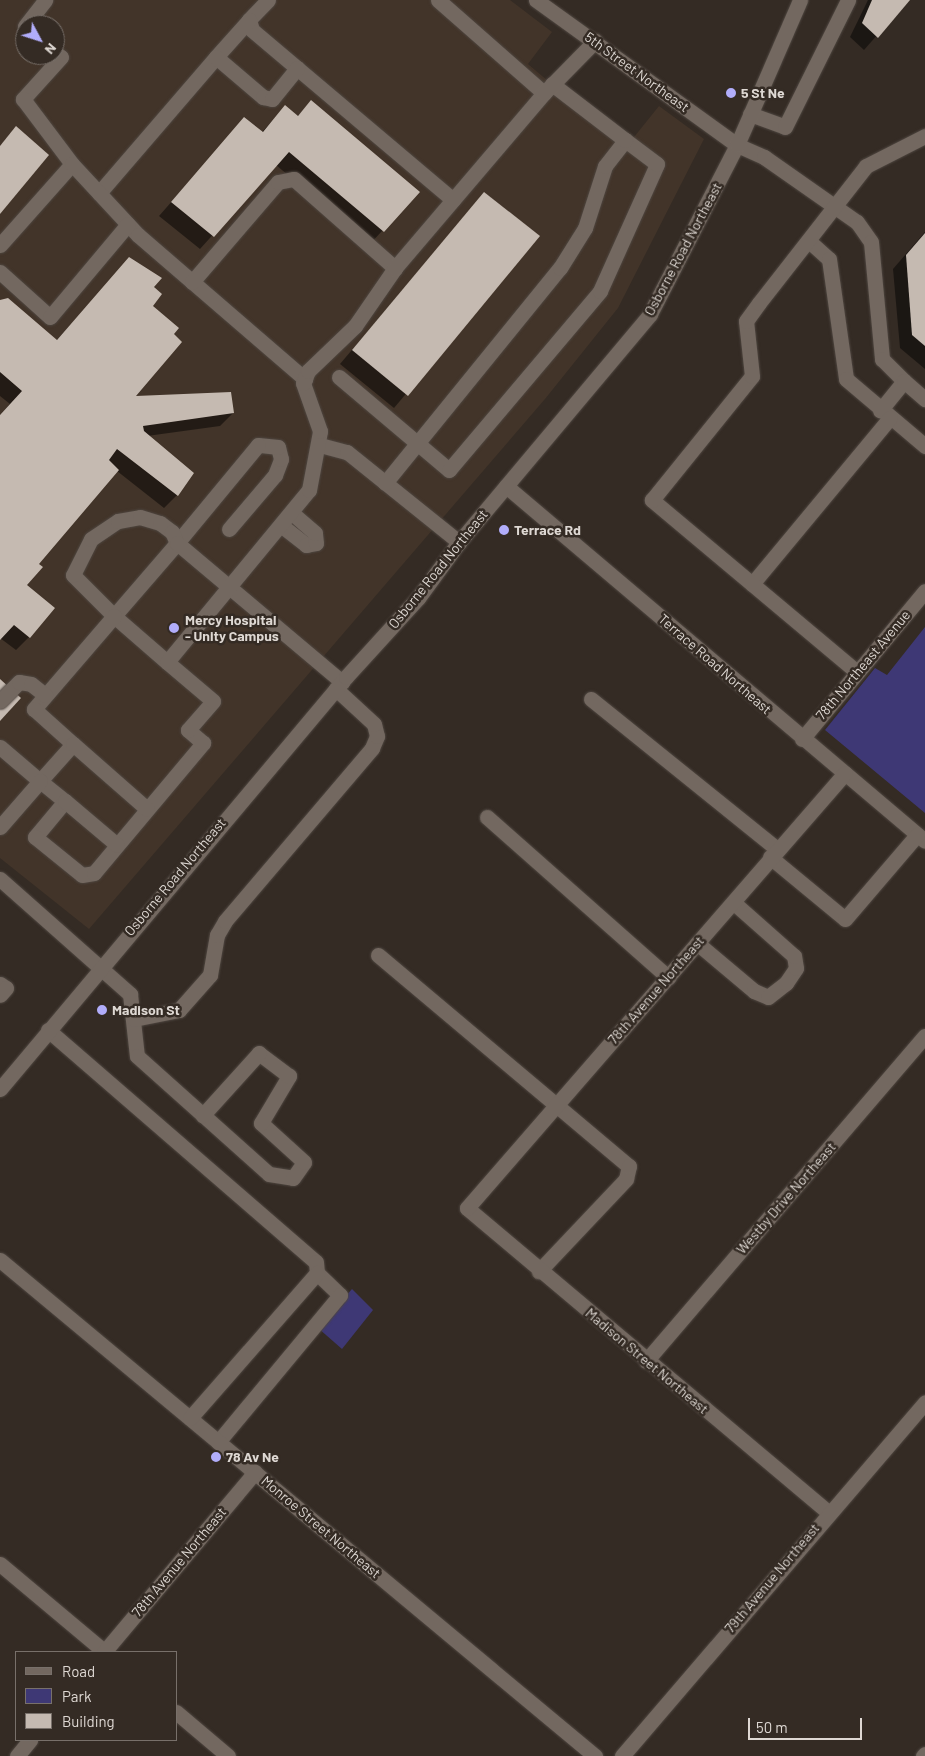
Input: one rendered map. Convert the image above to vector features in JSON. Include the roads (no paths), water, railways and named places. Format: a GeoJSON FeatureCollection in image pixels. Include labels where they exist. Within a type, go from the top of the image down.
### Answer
{"type":"FeatureCollection","features":[{"type":"Feature","properties":{"kind":"street"},"geometry":{"type":"LineString","coordinates":[[33,15],[45,0]]}},
{"type":"Feature","properties":{"kind":"street"},"geometry":{"type":"LineString","coordinates":[[99,193],[216,57],[268,0]]}},
{"type":"Feature","properties":{"kind":"street"},"geometry":{"type":"LineString","coordinates":[[339,377],[416,445],[449,470],[600,291],[656,164],[626,140],[548,88],[438,0]]}},
{"type":"Feature","properties":{"kind":"street","name":"5th Street Northeast"},"geometry":{"type":"LineString","coordinates":[[536,0],[737,145],[764,157],[857,222],[871,242],[882,359],[925,399]]}},
{"type":"Feature","properties":{"kind":"street","name":"Osborne Road Northeast"},"geometry":{"type":"LineString","coordinates":[[0,1089],[99,968],[339,685],[418,598],[460,542],[650,314],[737,145],[800,0]]}},
{"type":"Feature","properties":{"kind":"street"},"geometry":{"type":"LineString","coordinates":[[750,114],[785,127],[848,0]]}},
{"type":"Feature","properties":{"kind":"street"},"geometry":{"type":"LineString","coordinates":[[249,20],[252,30],[453,200]]}},
{"type":"Feature","properties":{"kind":"street"},"geometry":{"type":"LineString","coordinates":[[305,379],[330,346],[355,326],[395,268],[548,88],[595,41]]}},
{"type":"Feature","properties":{"kind":"street"},"geometry":{"type":"LineString","coordinates":[[216,57],[262,97],[272,99],[297,68]]}},
{"type":"Feature","properties":{"kind":"street"},"geometry":{"type":"LineString","coordinates":[[53,65],[23,99],[72,164],[128,224],[305,379],[320,445],[309,490],[231,588],[167,662]]}},
{"type":"Feature","properties":{"kind":"street"},"geometry":{"type":"LineString","coordinates":[[857,672],[652,500],[743,391],[752,376],[746,321],[837,208],[866,166],[925,136]]}},
{"type":"Feature","properties":{"kind":"street"},"geometry":{"type":"LineString","coordinates":[[385,483],[560,268],[585,228],[605,166],[626,140]]}},
{"type":"Feature","properties":{"kind":"street"},"geometry":{"type":"LineString","coordinates":[[0,244],[72,164]]}},
{"type":"Feature","properties":{"kind":"street"},"geometry":{"type":"LineString","coordinates":[[192,282],[278,182],[294,179],[395,268]]}},
{"type":"Feature","properties":{"kind":"street"},"geometry":{"type":"LineString","coordinates":[[0,272],[50,317],[128,224]]}},
{"type":"Feature","properties":{"kind":"street"},"geometry":{"type":"LineString","coordinates":[[810,242],[829,259],[846,379],[925,446]]}},
{"type":"Feature","properties":{"kind":"street"},"geometry":{"type":"LineString","coordinates":[[752,584],[885,414],[904,381]]}},
{"type":"Feature","properties":{"kind":"street"},"geometry":{"type":"LineString","coordinates":[[148,809],[34,709],[258,445],[278,447],[280,459],[275,475],[229,528]]}},
{"type":"Feature","properties":{"kind":"street"},"geometry":{"type":"LineString","coordinates":[[320,445],[347,452],[460,542]]}},
{"type":"Feature","properties":{"kind":"street","name":"Terrace Road Northeast"},"geometry":{"type":"LineString","coordinates":[[506,486],[921,838]]}},
{"type":"Feature","properties":{"kind":"street"},"geometry":{"type":"LineString","coordinates":[[282,526],[306,545],[316,543],[315,533],[292,513]]}},
{"type":"Feature","properties":{"kind":"street"},"geometry":{"type":"LineString","coordinates":[[65,801],[35,837],[82,875],[94,873],[203,743],[188,730],[213,701],[114,616],[73,575],[91,539],[118,521],[140,517],[160,523],[172,532],[176,543],[231,588],[339,685],[374,724],[377,736],[372,748],[225,921],[217,935],[215,963],[185,1003],[168,1015],[134,1019]]}},
{"type":"Feature","properties":{"kind":"street","name":"78th Northeast Avenue"},"geometry":{"type":"LineString","coordinates":[[802,738],[925,591]]}},
{"type":"Feature","properties":{"kind":"street"},"geometry":{"type":"LineString","coordinates":[[0,701],[19,682],[31,684],[45,695]]}},
{"type":"Feature","properties":{"kind":"street"},"geometry":{"type":"LineString","coordinates":[[591,699],[774,854],[845,919],[921,838]]}},
{"type":"Feature","properties":{"kind":"street"},"geometry":{"type":"LineString","coordinates":[[0,827],[73,744]]}},
{"type":"Feature","properties":{"kind":"street"},"geometry":{"type":"LineString","coordinates":[[0,747],[117,845]]}},
{"type":"Feature","properties":{"kind":"street","name":"78th Avenue Northeast"},"geometry":{"type":"LineString","coordinates":[[468,1208],[845,773]]}},
{"type":"Feature","properties":{"kind":"street"},"geometry":{"type":"LineString","coordinates":[[487,817],[668,977]]}},
{"type":"Feature","properties":{"kind":"street"},"geometry":{"type":"LineString","coordinates":[[0,879],[130,994],[137,1056],[202,1115],[269,1174],[293,1178],[304,1162],[261,1123],[289,1076],[258,1053],[202,1115]]}},
{"type":"Feature","properties":{"kind":"street"},"geometry":{"type":"LineString","coordinates":[[697,943],[754,991],[768,997],[786,983],[796,968],[794,956],[733,902]]}},
{"type":"Feature","properties":{"kind":"street"},"geometry":{"type":"LineString","coordinates":[[378,955],[624,1159],[629,1173],[539,1271]]}},
{"type":"Feature","properties":{"kind":"street"},"geometry":{"type":"LineString","coordinates":[[0,984],[6,988],[0,995]]}},
{"type":"Feature","properties":{"kind":"street"},"geometry":{"type":"LineString","coordinates":[[48,1030],[316,1262],[317,1272],[340,1295],[218,1442]]}},
{"type":"Feature","properties":{"kind":"street","name":"Westby Drive Northeast"},"geometry":{"type":"LineString","coordinates":[[646,1361],[925,1036]]}},
{"type":"Feature","properties":{"kind":"street","name":"Madison Street Northeast"},"geometry":{"type":"LineString","coordinates":[[468,1208],[539,1271],[828,1512]]}},
{"type":"Feature","properties":{"kind":"street","name":"Monroe Street Northeast"},"geometry":{"type":"LineString","coordinates":[[0,1260],[595,1756]]}},
{"type":"Feature","properties":{"kind":"street"},"geometry":{"type":"LineString","coordinates":[[190,1418],[317,1272]]}},
{"type":"Feature","properties":{"kind":"street","name":"79th Avenue Northeast"},"geometry":{"type":"LineString","coordinates":[[622,1756],[828,1512],[925,1402]]}},
{"type":"Feature","properties":{"kind":"street","name":"78th Avenue Northeast"},"geometry":{"type":"LineString","coordinates":[[105,1651],[255,1472]]}},
{"type":"Feature","properties":{"kind":"street"},"geometry":{"type":"LineString","coordinates":[[0,1564],[103,1651]]}},
{"type":"Feature","properties":{"kind":"street"},"geometry":{"type":"LineString","coordinates":[[178,1714],[228,1756]]}},
{"type":"Feature","properties":{"kind":"street"},"geometry":{"type":"LineString","coordinates":[[17,1756],[29,1741]]}},
{"type":"Feature","properties":{"kind":"place","name":"5 St Ne"},"geometry":{"type":"Point","coordinates":[731,93]}},
{"type":"Feature","properties":{"kind":"place","name":"Terrace Rd"},"geometry":{"type":"Point","coordinates":[504,530]}},
{"type":"Feature","properties":{"kind":"place","name":"Mercy Hospital - Unity Campus"},"geometry":{"type":"Point","coordinates":[174,628]}},
{"type":"Feature","properties":{"kind":"place","name":"Madison St"},"geometry":{"type":"Point","coordinates":[102,1010]}},
{"type":"Feature","properties":{"kind":"place","name":"78 Av Ne"},"geometry":{"type":"Point","coordinates":[216,1457]}}]}
